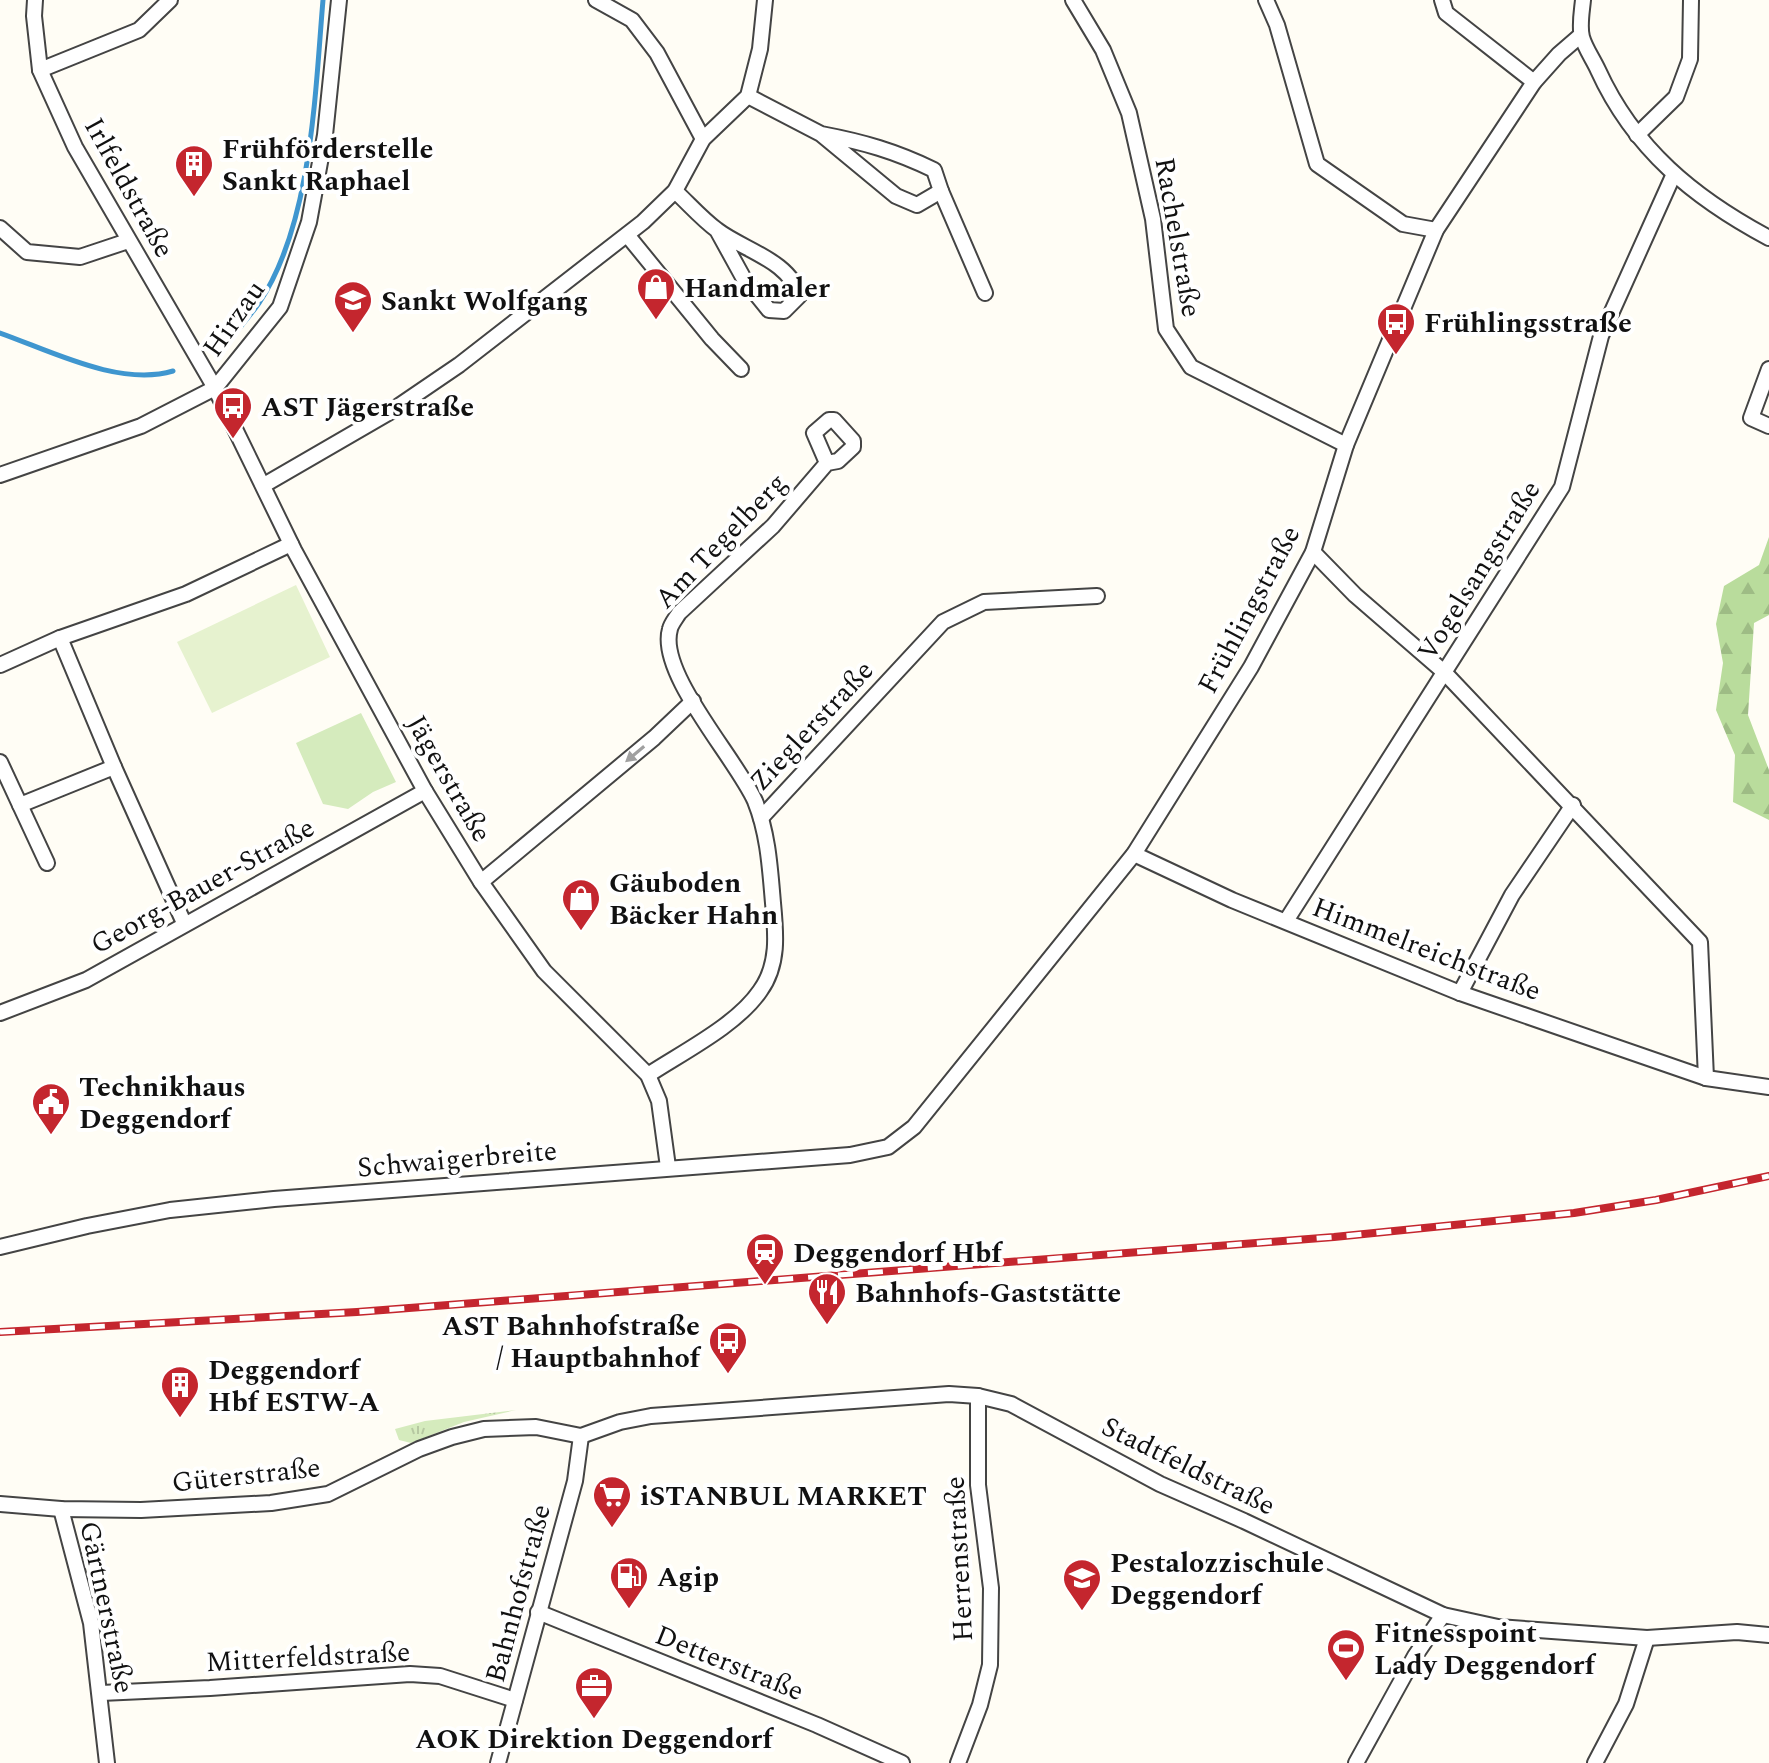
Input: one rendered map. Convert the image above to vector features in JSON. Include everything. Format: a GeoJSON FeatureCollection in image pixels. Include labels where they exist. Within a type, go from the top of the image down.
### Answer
{"type":"FeatureCollection","features":[{"type":"Feature","properties":{"kind":"street","name":"Irlfeldstraße"},"geometry":{"type":"LineString","coordinates":[[35,0],[40,70],[75,147],[215,388]]}},
{"type":"Feature","properties":{"kind":"street"},"geometry":{"type":"LineString","coordinates":[[40,70],[139,30],[170,0]]}},
{"type":"Feature","properties":{"kind":"street","name":"Hirzau"},"geometry":{"type":"LineString","coordinates":[[0,475],[141,426],[215,388],[280,307],[309,222],[325,135],[339,0]]}},
{"type":"Feature","properties":{"kind":"street"},"geometry":{"type":"LineString","coordinates":[[596,0],[632,20],[657,53],[703,139]]}},
{"type":"Feature","properties":{"kind":"street"},"geometry":{"type":"LineString","coordinates":[[264,485],[459,365],[628,236],[675,191],[703,139],[748,96],[760,49],[765,0]]}},
{"type":"Feature","properties":{"kind":"street","name":"Rachelstraße"},"geometry":{"type":"LineString","coordinates":[[1073,0],[1103,50],[1129,113],[1153,219],[1166,329],[1191,367],[1346,445]]}},
{"type":"Feature","properties":{"kind":"street"},"geometry":{"type":"LineString","coordinates":[[1266,0],[1277,25],[1317,164],[1403,224],[1436,230]]}},
{"type":"Feature","properties":{"kind":"street"},"geometry":{"type":"LineString","coordinates":[[1442,0],[1446,13],[1534,82]]}},
{"type":"Feature","properties":{"kind":"street"},"geometry":{"type":"LineString","coordinates":[[1583,0],[1581,35],[1612,101],[1637,135],[1673,176],[1740,223],[1769,238]]}},
{"type":"Feature","properties":{"kind":"street"},"geometry":{"type":"LineString","coordinates":[[1637,135],[1676,97],[1690,59],[1691,0]]}},
{"type":"Feature","properties":{"kind":"street","name":"Frühlingstraße"},"geometry":{"type":"LineString","coordinates":[[914,1127],[1134,854],[1251,667],[1313,552],[1346,445],[1436,230],[1534,82],[1581,35]]}},
{"type":"Feature","properties":{"kind":"street"},"geometry":{"type":"LineString","coordinates":[[748,96],[821,134],[896,196],[917,205],[941,191]]}},
{"type":"Feature","properties":{"kind":"street"},"geometry":{"type":"LineString","coordinates":[[821,134],[868,142],[934,170],[985,293]]}},
{"type":"Feature","properties":{"kind":"street","name":"Vogelsangstraße"},"geometry":{"type":"LineString","coordinates":[[1286,921],[1562,487],[1601,336],[1673,176]]}},
{"type":"Feature","properties":{"kind":"street"},"geometry":{"type":"LineString","coordinates":[[675,191],[717,230],[765,258],[796,283],[799,296],[784,311],[769,310],[744,279],[717,230]]}},
{"type":"Feature","properties":{"kind":"street"},"geometry":{"type":"LineString","coordinates":[[0,228],[27,252],[80,257],[128,241]]}},
{"type":"Feature","properties":{"kind":"street"},"geometry":{"type":"LineString","coordinates":[[628,236],[712,339],[741,369]]}},
{"type":"Feature","properties":{"kind":"street"},"geometry":{"type":"LineString","coordinates":[[1769,369],[1751,418],[1769,426]]}},
{"type":"Feature","properties":{"kind":"street","name":"Jägerstraße"},"geometry":{"type":"LineString","coordinates":[[215,388],[291,544],[425,791],[481,882],[544,971],[648,1075],[659,1101],[668,1167]]}},
{"type":"Feature","properties":{"kind":"street","name":"Am Tegelberg"},"geometry":{"type":"LineString","coordinates":[[761,818],[743,781],[673,666],[669,630],[679,613],[773,526],[827,463]]}},
{"type":"Feature","properties":{"kind":"street"},"geometry":{"type":"LineString","coordinates":[[0,665],[60,638],[186,594],[291,544]]}},
{"type":"Feature","properties":{"kind":"street"},"geometry":{"type":"LineString","coordinates":[[1313,552],[1355,595],[1444,672],[1700,942],[1706,1078]]}},
{"type":"Feature","properties":{"kind":"street","name":"Zieglerstraße"},"geometry":{"type":"LineString","coordinates":[[648,1075],[748,1006],[772,973],[777,937],[768,846],[761,818],[943,622],[984,602],[1097,596]]}},
{"type":"Feature","properties":{"kind":"street"},"geometry":{"type":"LineString","coordinates":[[60,638],[184,923]]}},
{"type":"Feature","properties":{"kind":"street"},"geometry":{"type":"LineString","coordinates":[[481,882],[614,772],[693,701]]}},
{"type":"Feature","properties":{"kind":"street"},"geometry":{"type":"LineString","coordinates":[[0,762],[47,863]]}},
{"type":"Feature","properties":{"kind":"street"},"geometry":{"type":"LineString","coordinates":[[20,805],[114,767]]}},
{"type":"Feature","properties":{"kind":"street","name":"Georg-Bauer-Straße"},"geometry":{"type":"LineString","coordinates":[[0,1013],[86,980],[425,791]]}},
{"type":"Feature","properties":{"kind":"street"},"geometry":{"type":"LineString","coordinates":[[1460,993],[1512,895],[1573,805]]}},
{"type":"Feature","properties":{"kind":"street","name":"Himmelreichstraße"},"geometry":{"type":"LineString","coordinates":[[1134,854],[1232,900],[1460,993],[1706,1078],[1769,1087]]}},
{"type":"Feature","properties":{"kind":"street","name":"Schwaigerbreite"},"geometry":{"type":"LineString","coordinates":[[0,1247],[170,1210],[668,1167],[850,1155],[888,1147],[914,1127]]}},
{"type":"Feature","properties":{"kind":"street","name":"Stadtfeldstraße"},"geometry":{"type":"LineString","coordinates":[[581,1436],[620,1422],[651,1416],[949,1394],[978,1396],[1011,1404],[1160,1484],[1443,1615],[1498,1627],[1647,1638],[1737,1632],[1769,1635]]}},
{"type":"Feature","properties":{"kind":"street","name":"Herrenstraße"},"geometry":{"type":"LineString","coordinates":[[958,1763],[980,1705],[990,1665],[991,1588],[978,1485],[978,1396]]}},
{"type":"Feature","properties":{"kind":"street","name":"Güterstraße"},"geometry":{"type":"LineString","coordinates":[[0,1504],[138,1510],[271,1503],[328,1494],[419,1449],[484,1429],[536,1427],[581,1436]]}},
{"type":"Feature","properties":{"kind":"street","name":"Bahnhofstraße"},"geometry":{"type":"LineString","coordinates":[[498,1763],[575,1481],[581,1436]]}},
{"type":"Feature","properties":{"kind":"street","name":"Gärtnerstraße"},"geometry":{"type":"LineString","coordinates":[[61,1509],[91,1623],[107,1763]]}},
{"type":"Feature","properties":{"kind":"street","name":"Detterstraße"},"geometry":{"type":"LineString","coordinates":[[538,1612],[817,1725],[902,1763]]}},
{"type":"Feature","properties":{"kind":"street"},"geometry":{"type":"LineString","coordinates":[[1356,1763],[1415,1656],[1443,1615]]}},
{"type":"Feature","properties":{"kind":"street"},"geometry":{"type":"LineString","coordinates":[[1595,1763],[1626,1704],[1647,1638]]}},
{"type":"Feature","properties":{"kind":"street","name":"Mitterfeldstraße"},"geometry":{"type":"LineString","coordinates":[[101,1693],[410,1674],[440,1676],[515,1700]]}},
{"type":"Feature","properties":{"kind":"green space"},"geometry":{"type":"Polygon","coordinates":[[[1769,537],[1769,615],[1754,623],[1748,715],[1769,770],[1769,820],[1733,802],[1735,755],[1716,710],[1723,663],[1716,624],[1724,586],[1759,565],[1769,537]]]}},
{"type":"Feature","properties":{"kind":"green space"},"geometry":{"type":"Polygon","coordinates":[[[296,585],[330,657],[212,713],[177,642],[296,585]]]}},
{"type":"Feature","properties":{"kind":"green space"},"geometry":{"type":"Polygon","coordinates":[[[361,713],[396,782],[373,792],[348,809],[323,804],[296,743],[361,713]]]}},
{"type":"Feature","properties":{"kind":"green space"},"geometry":{"type":"Polygon","coordinates":[[[516,1410],[464,1422],[411,1443],[399,1440],[395,1429],[425,1421],[516,1410]]]}},
{"type":"Feature","properties":{"kind":"waterway"},"geometry":{"type":"LineString","coordinates":[[229,341],[259,303],[277,271],[290,235],[308,157],[323,0]]}},
{"type":"Feature","properties":{"kind":"waterway"},"geometry":{"type":"LineString","coordinates":[[0,333],[108,371],[152,375],[173,371]]}},
{"type":"Feature","properties":{"kind":"railway"},"geometry":{"type":"LineString","coordinates":[[0,1332],[357,1312],[1334,1237],[1574,1213],[1656,1200],[1769,1176]]}},
{"type":"Feature","properties":{"kind":"place","name":"Frühförderstelle Sankt Raphael"},"geometry":{"type":"Point","coordinates":[194,198]}},
{"type":"Feature","properties":{"kind":"place","name":"Handmaler"},"geometry":{"type":"Point","coordinates":[656,321]}},
{"type":"Feature","properties":{"kind":"place","name":"Sankt Wolfgang"},"geometry":{"type":"Point","coordinates":[353,334]}},
{"type":"Feature","properties":{"kind":"place","name":"Frühlingsstraße"},"geometry":{"type":"Point","coordinates":[1396,356]}},
{"type":"Feature","properties":{"kind":"place","name":"AST Jägerstraße"},"geometry":{"type":"Point","coordinates":[233,440]}},
{"type":"Feature","properties":{"kind":"place","name":"Gäuboden Bäcker Hahn"},"geometry":{"type":"Point","coordinates":[581,932]}},
{"type":"Feature","properties":{"kind":"place","name":"Technikhaus Deggendorf"},"geometry":{"type":"Point","coordinates":[51,1136]}},
{"type":"Feature","properties":{"kind":"place","name":"Deggendorf Hbf"},"geometry":{"type":"Point","coordinates":[765,1286]}},
{"type":"Feature","properties":{"kind":"place","name":"Bahnhofs-Gaststätte"},"geometry":{"type":"Point","coordinates":[827,1326]}},
{"type":"Feature","properties":{"kind":"place","name":"AST Bahnhofstraße / Hauptbahnhof"},"geometry":{"type":"Point","coordinates":[728,1375]}},
{"type":"Feature","properties":{"kind":"place","name":"Deggendorf Hbf ESTW-A"},"geometry":{"type":"Point","coordinates":[180,1419]}},
{"type":"Feature","properties":{"kind":"place","name":"iSTANBUL MARKET"},"geometry":{"type":"Point","coordinates":[612,1529]}},
{"type":"Feature","properties":{"kind":"place","name":"Agip"},"geometry":{"type":"Point","coordinates":[629,1610]}},
{"type":"Feature","properties":{"kind":"place","name":"Pestalozzischule Deggendorf"},"geometry":{"type":"Point","coordinates":[1082,1612]}},
{"type":"Feature","properties":{"kind":"place","name":"Fitnesspoint Lady Deggendorf"},"geometry":{"type":"Point","coordinates":[1346,1682]}},
{"type":"Feature","properties":{"kind":"place","name":"AOK Direktion Deggendorf"},"geometry":{"type":"Point","coordinates":[594,1720]}}]}
